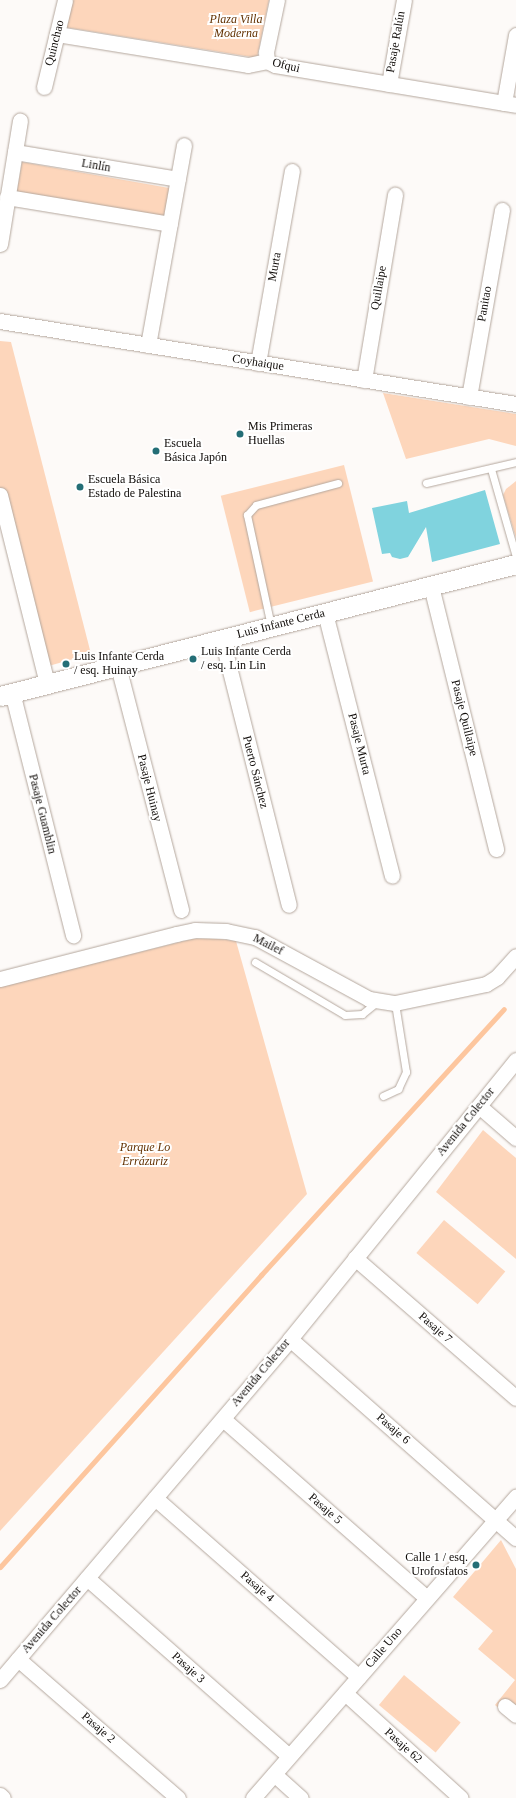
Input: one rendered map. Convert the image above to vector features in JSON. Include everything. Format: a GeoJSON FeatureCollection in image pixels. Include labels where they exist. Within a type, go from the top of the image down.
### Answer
{"type":"FeatureCollection","features":[{"type":"Feature","properties":{"kind":"street","name":"Quinchao"},"geometry":{"type":"LineString","coordinates":[[44,87],[65,0]]}},
{"type":"Feature","properties":{"kind":"street"},"geometry":{"type":"LineString","coordinates":[[268,61],[266,52],[277,0]]}},
{"type":"Feature","properties":{"kind":"street","name":"Pasaje Ralún"},"geometry":{"type":"LineString","coordinates":[[389,84],[404,0]]}},
{"type":"Feature","properties":{"kind":"street","name":"Ofqui"},"geometry":{"type":"LineString","coordinates":[[57,34],[248,65],[268,61],[275,65],[510,104]]}},
{"type":"Feature","properties":{"kind":"street"},"geometry":{"type":"LineString","coordinates":[[510,104],[516,35]]}},
{"type":"Feature","properties":{"kind":"street"},"geometry":{"type":"LineString","coordinates":[[0,244],[20,121]]}},
{"type":"Feature","properties":{"kind":"street"},"geometry":{"type":"LineString","coordinates":[[148,345],[184,145]]}},
{"type":"Feature","properties":{"kind":"street","name":"Linlín"},"geometry":{"type":"LineString","coordinates":[[15,152],[178,180]]}},
{"type":"Feature","properties":{"kind":"street","name":"Murta"},"geometry":{"type":"LineString","coordinates":[[258,363],[292,171]]}},
{"type":"Feature","properties":{"kind":"street","name":"Quillaipe"},"geometry":{"type":"LineString","coordinates":[[364,380],[395,196]]}},
{"type":"Feature","properties":{"kind":"street"},"geometry":{"type":"LineString","coordinates":[[7,197],[170,224]]}},
{"type":"Feature","properties":{"kind":"street","name":"Panitao"},"geometry":{"type":"LineString","coordinates":[[469,397],[502,210]]}},
{"type":"Feature","properties":{"kind":"street","name":"Coyhaique"},"geometry":{"type":"LineString","coordinates":[[0,321],[516,404]]}},
{"type":"Feature","properties":{"kind":"street"},"geometry":{"type":"LineString","coordinates":[[0,495],[47,684]]}},
{"type":"Feature","properties":{"kind":"street","name":"Luis Infante Cerda"},"geometry":{"type":"LineString","coordinates":[[6,694],[516,564]]}},
{"type":"Feature","properties":{"kind":"street","name":"Pasaje Quillaipe"},"geometry":{"type":"LineString","coordinates":[[431,586],[496,849]]}},
{"type":"Feature","properties":{"kind":"street","name":"Pasaje Murta"},"geometry":{"type":"LineString","coordinates":[[325,613],[392,876]]}},
{"type":"Feature","properties":{"kind":"street","name":"Puerto Sánchez"},"geometry":{"type":"LineString","coordinates":[[222,639],[288,905]]}},
{"type":"Feature","properties":{"kind":"street","name":"Pasaje Huinay"},"geometry":{"type":"LineString","coordinates":[[118,666],[181,910]]}},
{"type":"Feature","properties":{"kind":"street","name":"Pasaje Guamblin"},"geometry":{"type":"LineString","coordinates":[[6,694],[73,936]]}},
{"type":"Feature","properties":{"kind":"street","name":"Mailef"},"geometry":{"type":"LineString","coordinates":[[0,979],[176,934],[195,930],[226,931],[255,937],[377,1002],[395,1003],[480,985],[491,981],[516,956]]}},
{"type":"Feature","properties":{"kind":"street","name":"Avenida Colector"},"geometry":{"type":"LineString","coordinates":[[0,1680],[290,1339],[516,1060]]}},
{"type":"Feature","properties":{"kind":"street"},"geometry":{"type":"LineString","coordinates":[[479,1106],[516,1138]]}},
{"type":"Feature","properties":{"kind":"street","name":"Pasaje 7"},"geometry":{"type":"LineString","coordinates":[[355,1258],[516,1398]]}},
{"type":"Feature","properties":{"kind":"street","name":"Pasaje 6"},"geometry":{"type":"LineString","coordinates":[[290,1339],[497,1519],[516,1538]]}},
{"type":"Feature","properties":{"kind":"street","name":"Pasaje 5"},"geometry":{"type":"LineString","coordinates":[[223,1419],[427,1598]]}},
{"type":"Feature","properties":{"kind":"street","name":"Calle Uno"},"geometry":{"type":"LineString","coordinates":[[253,1798],[516,1497]]}},
{"type":"Feature","properties":{"kind":"street","name":"Pasaje 4"},"geometry":{"type":"LineString","coordinates":[[156,1498],[359,1677]]}},
{"type":"Feature","properties":{"kind":"street","name":"Pasaje 3"},"geometry":{"type":"LineString","coordinates":[[88,1578],[256,1730],[290,1756]]}},
{"type":"Feature","properties":{"kind":"street","name":"Pasaje 2"},"geometry":{"type":"LineString","coordinates":[[18,1659],[178,1798]]}},
{"type":"Feature","properties":{"kind":"street","name":"Pasaje 62"},"geometry":{"type":"LineString","coordinates":[[344,1693],[462,1798]]}},
{"type":"Feature","properties":{"kind":"street"},"geometry":{"type":"LineString","coordinates":[[274,1774],[301,1798]]}},
{"type":"Feature","properties":{"kind":"street"},"geometry":{"type":"LineString","coordinates":[[0,1795],[3,1798]]}},
{"type":"Feature","properties":{"kind":"lane"},"geometry":{"type":"LineString","coordinates":[[426,483],[516,462]]}},
{"type":"Feature","properties":{"kind":"lane"},"geometry":{"type":"LineString","coordinates":[[491,469],[516,557]]}},
{"type":"Feature","properties":{"kind":"lane"},"geometry":{"type":"LineString","coordinates":[[271,626],[247,515],[256,505],[338,483]]}},
{"type":"Feature","properties":{"kind":"lane"},"geometry":{"type":"LineString","coordinates":[[254,962],[345,1015],[362,1014],[377,1002]]}},
{"type":"Feature","properties":{"kind":"lane"},"geometry":{"type":"LineString","coordinates":[[383,1096],[398,1089],[406,1072],[395,1003]]}},
{"type":"Feature","properties":{"kind":"green space","name":"Plaza Villa Moderna"},"geometry":{"type":"Polygon","coordinates":[[[71,0],[269,0],[257,58],[64,27],[71,0]]]}},
{"type":"Feature","properties":{"kind":"green space"},"geometry":{"type":"Polygon","coordinates":[[[22,162],[171,188],[165,218],[17,192],[22,162]]]}},
{"type":"Feature","properties":{"kind":"green space"},"geometry":{"type":"Polygon","coordinates":[[[0,341],[11,342],[91,654],[45,667],[0,488],[0,341]]]}},
{"type":"Feature","properties":{"kind":"green space"},"geometry":{"type":"Polygon","coordinates":[[[383,393],[516,414],[516,446],[489,439],[406,459],[383,393]]]}},
{"type":"Feature","properties":{"kind":"green space"},"geometry":{"type":"Polygon","coordinates":[[[344,465],[373,581],[250,612],[221,496],[344,465]]]}},
{"type":"Feature","properties":{"kind":"green space"},"geometry":{"type":"Polygon","coordinates":[[[516,481],[516,538],[503,495],[506,489],[516,481]]]}},
{"type":"Feature","properties":{"kind":"green space","name":"Parque Lo Errázuriz"},"geometry":{"type":"Polygon","coordinates":[[[210,938],[236,941],[307,1194],[0,1531],[0,987],[192,939],[210,938]]]}},
{"type":"Feature","properties":{"kind":"green space"},"geometry":{"type":"Polygon","coordinates":[[[483,1130],[516,1158],[516,1259],[436,1192],[483,1130]]]}},
{"type":"Feature","properties":{"kind":"green space"},"geometry":{"type":"Polygon","coordinates":[[[444,1220],[505,1271],[478,1304],[416,1253],[444,1220]]]}},
{"type":"Feature","properties":{"kind":"green space"},"geometry":{"type":"Polygon","coordinates":[[[501,1540],[516,1569],[516,1722],[495,1705],[515,1680],[478,1649],[493,1631],[453,1597],[501,1540]]]}},
{"type":"Feature","properties":{"kind":"green space"},"geometry":{"type":"Polygon","coordinates":[[[404,1675],[461,1723],[436,1752],[379,1705],[404,1675]]]}},
{"type":"Feature","properties":{"kind":"building"},"geometry":{"type":"Polygon","coordinates":[[[485,490],[500,544],[432,562],[426,527],[408,557],[400,559],[392,557],[390,553],[382,554],[372,508],[407,501],[409,513],[485,490]]]}},
{"type":"Feature","properties":{"kind":"waterway"},"geometry":{"type":"LineString","coordinates":[[0,1567],[261,1275],[504,1009]]}},
{"type":"Feature","properties":{"kind":"place","name":"Mis Primeras Huellas"},"geometry":{"type":"Point","coordinates":[240,434]}},
{"type":"Feature","properties":{"kind":"place","name":"Escuela Básica Japón"},"geometry":{"type":"Point","coordinates":[156,451]}},
{"type":"Feature","properties":{"kind":"place","name":"Escuela Básica Estado de Palestina"},"geometry":{"type":"Point","coordinates":[80,487]}},
{"type":"Feature","properties":{"kind":"place","name":"Luis Infante Cerda / esq. Lin Lin"},"geometry":{"type":"Point","coordinates":[193,659]}},
{"type":"Feature","properties":{"kind":"place","name":"Luis Infante Cerda / esq. Huinay"},"geometry":{"type":"Point","coordinates":[66,664]}},
{"type":"Feature","properties":{"kind":"place","name":"Calle 1 / esq. Urofosfatos"},"geometry":{"type":"Point","coordinates":[476,1565]}}]}
